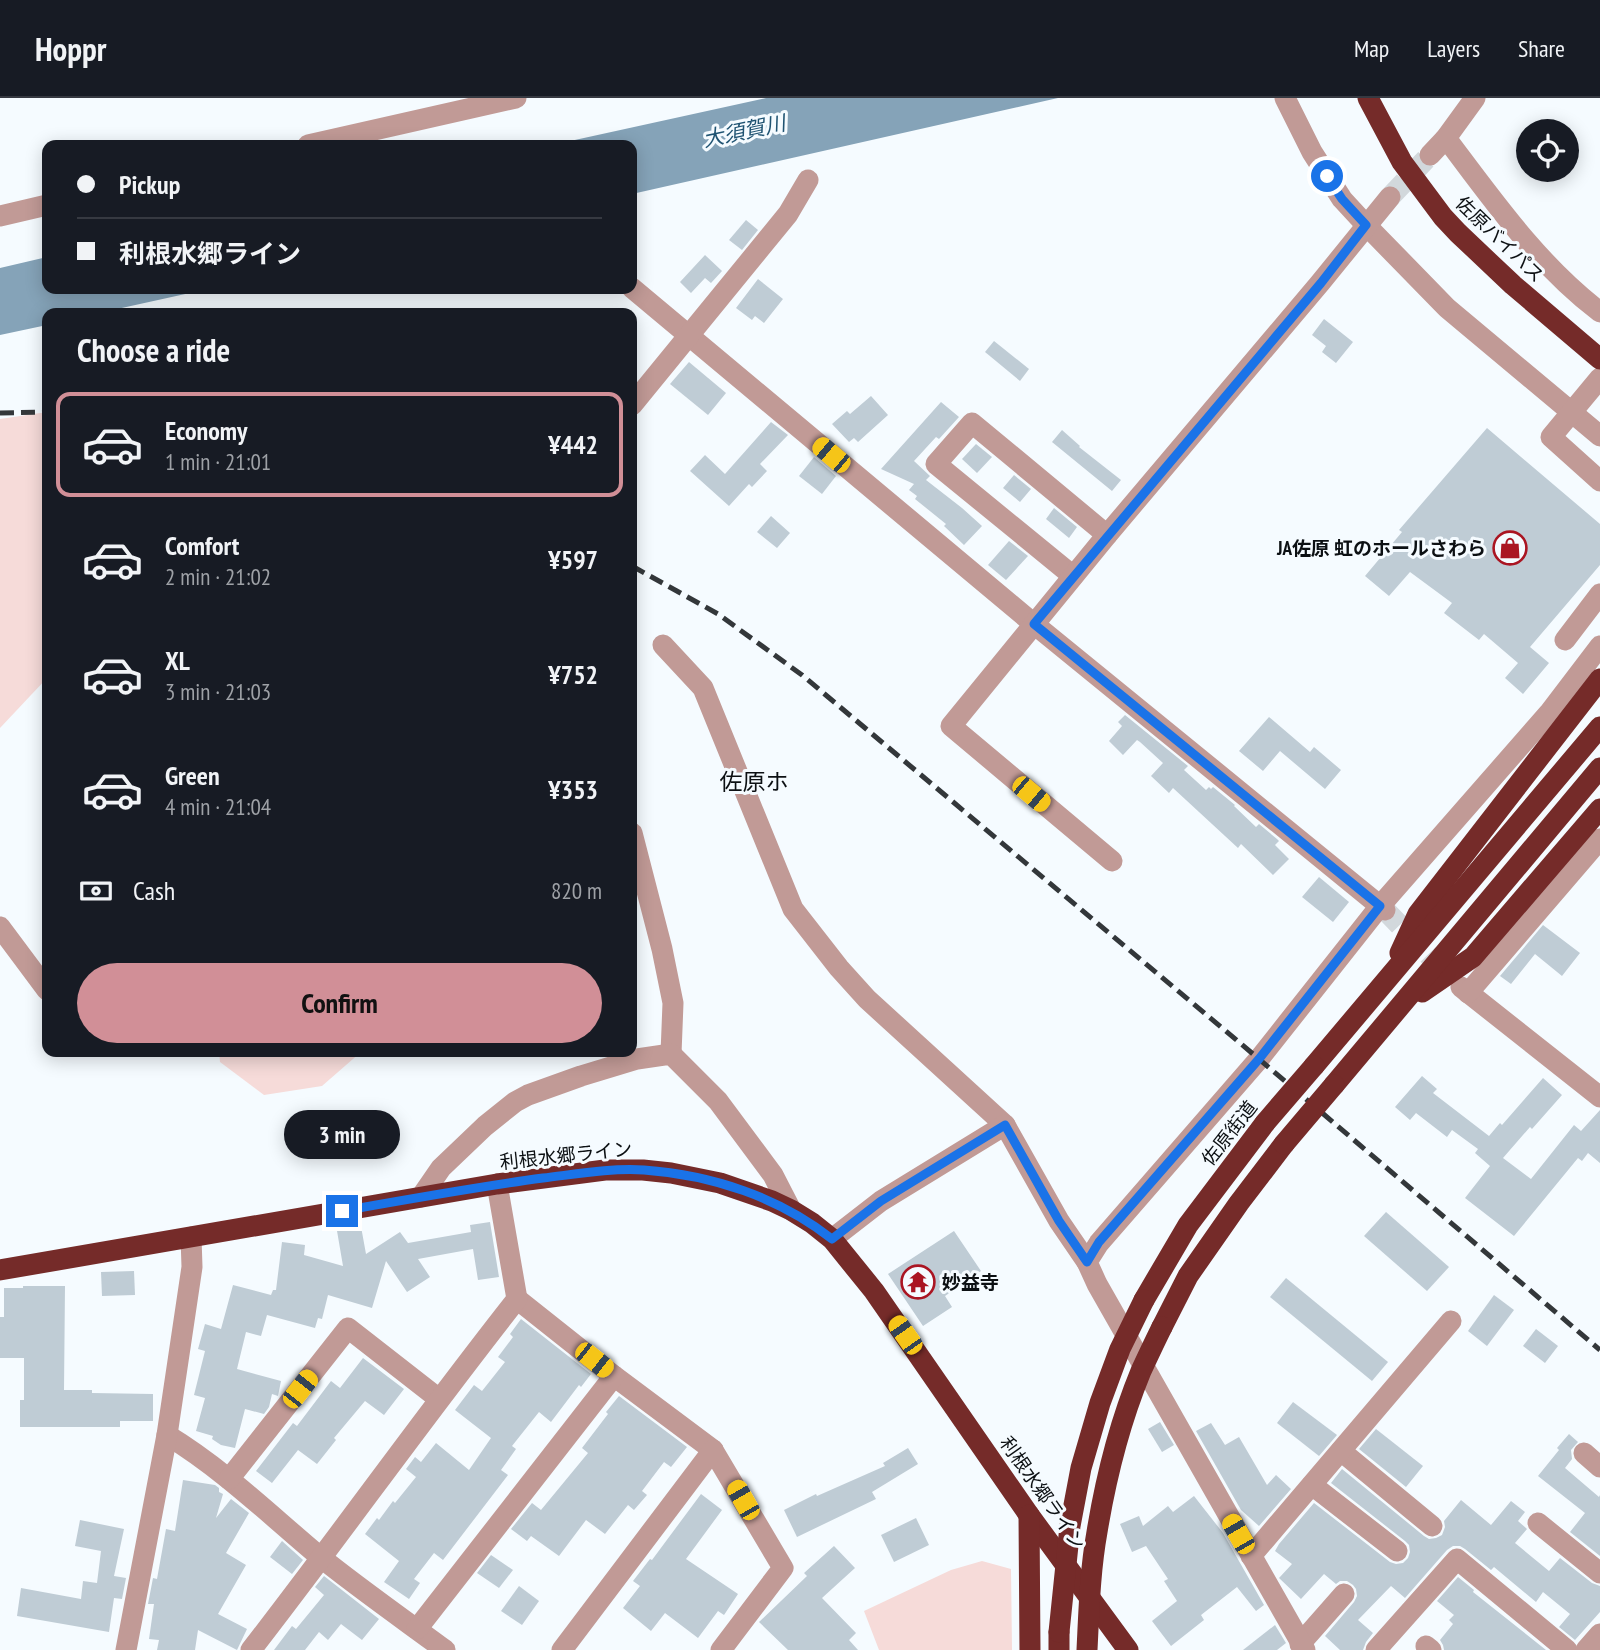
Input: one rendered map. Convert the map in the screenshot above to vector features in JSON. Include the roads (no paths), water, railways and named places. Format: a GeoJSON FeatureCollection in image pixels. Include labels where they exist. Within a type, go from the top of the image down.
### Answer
{"type":"FeatureCollection","features":[{"type":"Feature","properties":{"kind":"highway","name":"佐原バイパス"},"geometry":{"type":"LineString","coordinates":[[1368,98],[1402,162],[1443,217],[1513,285],[1600,359]]}},
{"type":"Feature","properties":{"kind":"highway"},"geometry":{"type":"LineString","coordinates":[[1385,983],[1418,914],[1600,679]]}},
{"type":"Feature","properties":{"kind":"highway","name":"佐原街道"},"geometry":{"type":"LineString","coordinates":[[1059,1641],[1070,1526],[1081,1468],[1100,1403],[1143,1300],[1188,1225],[1265,1123],[1600,727]]}},
{"type":"Feature","properties":{"kind":"highway"},"geometry":{"type":"LineString","coordinates":[[1087,1650],[1090,1584],[1107,1477],[1141,1371],[1188,1276],[1238,1203],[1284,1144],[1600,768]]}},
{"type":"Feature","properties":{"kind":"highway"},"geometry":{"type":"LineString","coordinates":[[1399,1007],[1473,957],[1600,809]]}},
{"type":"Feature","properties":{"kind":"highway","name":"利根水郷ライン"},"geometry":{"type":"LineString","coordinates":[[0,1270],[497,1184],[605,1170],[643,1170],[720,1182],[791,1210],[832,1239],[874,1291],[1029,1515],[1128,1650]]}},
{"type":"Feature","properties":{"kind":"highway"},"geometry":{"type":"LineString","coordinates":[[1029,1515],[1030,1650]]}},
{"type":"Feature","properties":{"kind":"street"},"geometry":{"type":"LineString","coordinates":[[330,140],[516,98]]}},
{"type":"Feature","properties":{"kind":"street"},"geometry":{"type":"LineString","coordinates":[[1284,98],[1312,152],[1342,199],[1366,225],[1447,308],[1600,436]]}},
{"type":"Feature","properties":{"kind":"street"},"geometry":{"type":"LineString","coordinates":[[1430,155],[1475,98]]}},
{"type":"Feature","properties":{"kind":"street"},"geometry":{"type":"LineString","coordinates":[[1446,138],[1533,249],[1583,299],[1600,312]]}},
{"type":"Feature","properties":{"kind":"street"},"geometry":{"type":"LineString","coordinates":[[637,399],[788,214],[808,180]]}},
{"type":"Feature","properties":{"kind":"street"},"geometry":{"type":"LineString","coordinates":[[1112,861],[951,726],[1390,197]]}},
{"type":"Feature","properties":{"kind":"street"},"geometry":{"type":"LineString","coordinates":[[0,216],[42,206]]}},
{"type":"Feature","properties":{"kind":"street"},"geometry":{"type":"LineString","coordinates":[[637,292],[1034,624],[1382,908]]}},
{"type":"Feature","properties":{"kind":"street"},"geometry":{"type":"LineString","coordinates":[[1600,378],[1551,437],[1600,481]]}},
{"type":"Feature","properties":{"kind":"street"},"geometry":{"type":"LineString","coordinates":[[1073,576],[936,464],[972,423],[1107,535]]}},
{"type":"Feature","properties":{"kind":"street"},"geometry":{"type":"LineString","coordinates":[[1565,640],[1600,594]]}},
{"type":"Feature","properties":{"kind":"street"},"geometry":{"type":"LineString","coordinates":[[663,645],[704,688],[793,909],[867,999],[1005,1125],[1059,1221],[1087,1262],[1302,1647],[1344,1594]]}},
{"type":"Feature","properties":{"kind":"street"},"geometry":{"type":"LineString","coordinates":[[1087,1262],[1099,1242],[1259,1059],[1382,908],[1549,713],[1600,646]]}},
{"type":"Feature","properties":{"kind":"street"},"geometry":{"type":"LineString","coordinates":[[1600,839],[1464,990],[1600,1097]]}},
{"type":"Feature","properties":{"kind":"street"},"geometry":{"type":"LineString","coordinates":[[637,852],[673,1003],[671,1054],[718,1101],[773,1175],[791,1210]]}},
{"type":"Feature","properties":{"kind":"street"},"geometry":{"type":"LineString","coordinates":[[0,927],[42,983]]}},
{"type":"Feature","properties":{"kind":"street"},"geometry":{"type":"LineString","coordinates":[[421,1197],[440,1168],[515,1102],[581,1076],[637,1059],[671,1054]]}},
{"type":"Feature","properties":{"kind":"street"},"geometry":{"type":"LineString","coordinates":[[832,1239],[881,1201],[1005,1125]]}},
{"type":"Feature","properties":{"kind":"street"},"geometry":{"type":"LineString","coordinates":[[497,1184],[517,1299],[713,1450],[783,1569],[721,1650]]}},
{"type":"Feature","properties":{"kind":"street"},"geometry":{"type":"LineString","coordinates":[[126,1650],[167,1435],[192,1267],[191,1237]]}},
{"type":"Feature","properties":{"kind":"street"},"geometry":{"type":"LineString","coordinates":[[251,1650],[517,1299]]}},
{"type":"Feature","properties":{"kind":"street"},"geometry":{"type":"LineString","coordinates":[[1251,1556],[1451,1321]]}},
{"type":"Feature","properties":{"kind":"street"},"geometry":{"type":"LineString","coordinates":[[229,1479],[348,1328],[439,1399]]}},
{"type":"Feature","properties":{"kind":"street"},"geometry":{"type":"LineString","coordinates":[[417,1629],[614,1376]]}},
{"type":"Feature","properties":{"kind":"street"},"geometry":{"type":"LineString","coordinates":[[167,1435],[229,1479],[322,1558],[445,1650]]}},
{"type":"Feature","properties":{"kind":"street"},"geometry":{"type":"LineString","coordinates":[[562,1650],[713,1450]]}},
{"type":"Feature","properties":{"kind":"street"},"geometry":{"type":"LineString","coordinates":[[1341,1451],[1432,1526]]}},
{"type":"Feature","properties":{"kind":"street"},"geometry":{"type":"LineString","coordinates":[[1312,1485],[1398,1551]]}},
{"type":"Feature","properties":{"kind":"street"},"geometry":{"type":"LineString","coordinates":[[1538,1523],[1600,1573]]}},
{"type":"Feature","properties":{"kind":"street"},"geometry":{"type":"LineString","coordinates":[[1376,1650],[1457,1559],[1567,1650]]}},
{"type":"Feature","properties":{"kind":"street"},"geometry":{"type":"LineString","coordinates":[[1586,1650],[1600,1634]]}},
{"type":"Feature","properties":{"kind":"water","name":"大須賀川"},"geometry":{"type":"Polygon","coordinates":[[[766,98],[1058,98],[637,193],[637,140],[575,140],[766,98]]]}},
{"type":"Feature","properties":{"kind":"water"},"geometry":{"type":"Polygon","coordinates":[[[42,258],[42,294],[185,294],[122,308],[42,308],[42,326],[0,335],[0,268],[42,258]]]}},
{"type":"Feature","properties":{"kind":"tunnel"},"geometry":{"type":"LineString","coordinates":[[1390,197],[1430,155]]}},
{"type":"Feature","properties":{"kind":"tunnel"},"geometry":{"type":"LineString","coordinates":[[1385,910],[1447,974]]}},
{"type":"Feature","properties":{"kind":"railway"},"geometry":{"type":"LineString","coordinates":[[0,413],[42,412]]}},
{"type":"Feature","properties":{"kind":"railway"},"geometry":{"type":"LineString","coordinates":[[637,569],[718,614],[802,675],[1600,1350]]}},
{"type":"Feature","properties":{"kind":"place","name":"JA佐原 虹のホールさわら"},"geometry":{"type":"Point","coordinates":[1510,548]}},
{"type":"Feature","properties":{"kind":"place","name":"妙益寺"},"geometry":{"type":"Point","coordinates":[918,1282]}},
{"type":"Feature","properties":{"kind":"district","name":"佐原ホ"},"geometry":{"type":"Point","coordinates":[754,781]}}]}
